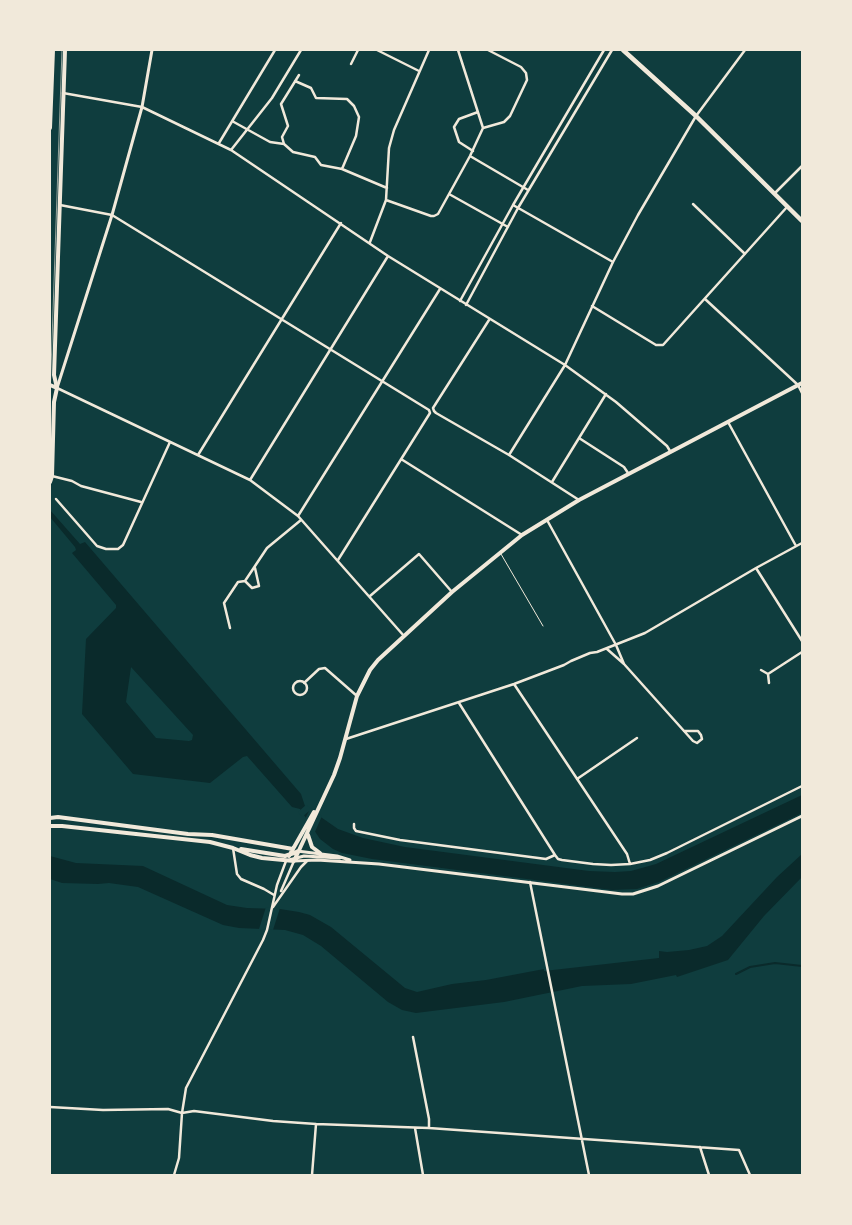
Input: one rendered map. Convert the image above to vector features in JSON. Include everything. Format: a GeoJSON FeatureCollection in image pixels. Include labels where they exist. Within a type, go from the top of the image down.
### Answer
{"type":"FeatureCollection","features":[{"type":"Feature","properties":{"kind":"main road"},"geometry":{"type":"LineString","coordinates":[[50,128],[53,50]]}},
{"type":"Feature","properties":{"kind":"main road"},"geometry":{"type":"LineString","coordinates":[[50,482],[52,476],[54,402],[57,388],[54,375],[65,50]]}},
{"type":"Feature","properties":{"kind":"main road"},"geometry":{"type":"LineString","coordinates":[[623,50],[696,116],[802,221]]}},
{"type":"Feature","properties":{"kind":"main road"},"geometry":{"type":"LineString","coordinates":[[233,848],[250,855],[286,861],[295,859],[337,767],[357,696],[376,662],[500,551],[546,519],[579,500],[800,384]]}},
{"type":"Feature","properties":{"kind":"main road"},"geometry":{"type":"LineString","coordinates":[[50,385],[57,388]]}},
{"type":"Feature","properties":{"kind":"main road"},"geometry":{"type":"LineString","coordinates":[[286,861],[319,804]]}},
{"type":"Feature","properties":{"kind":"main road"},"geometry":{"type":"LineString","coordinates":[[50,817],[210,835],[293,849]]}},
{"type":"Feature","properties":{"kind":"main road"},"geometry":{"type":"LineString","coordinates":[[85,828],[86,821]]}},
{"type":"Feature","properties":{"kind":"main road"},"geometry":{"type":"LineString","coordinates":[[114,832],[115,825]]}},
{"type":"Feature","properties":{"kind":"main road"},"geometry":{"type":"LineString","coordinates":[[50,826],[210,842],[233,848],[289,856],[299,851]]}},
{"type":"Feature","properties":{"kind":"main road"},"geometry":{"type":"LineString","coordinates":[[308,832],[310,845],[320,853]]}},
{"type":"Feature","properties":{"kind":"main road"},"geometry":{"type":"LineString","coordinates":[[210,835],[210,842]]}},
{"type":"Feature","properties":{"kind":"street"},"geometry":{"type":"LineString","coordinates":[[152,50],[142,107],[112,215],[57,388],[250,480],[298,516],[404,636]]}},
{"type":"Feature","properties":{"kind":"street"},"geometry":{"type":"LineString","coordinates":[[218,143],[275,50]]}},
{"type":"Feature","properties":{"kind":"street"},"geometry":{"type":"LineString","coordinates":[[231,150],[272,98],[301,50]]}},
{"type":"Feature","properties":{"kind":"street"},"geometry":{"type":"LineString","coordinates":[[351,64],[358,50]]}},
{"type":"Feature","properties":{"kind":"street"},"geometry":{"type":"LineString","coordinates":[[377,50],[419,71]]}},
{"type":"Feature","properties":{"kind":"street"},"geometry":{"type":"LineString","coordinates":[[370,243],[386,200],[389,148],[394,130],[429,50]]}},
{"type":"Feature","properties":{"kind":"street"},"geometry":{"type":"LineString","coordinates":[[386,200],[431,216],[438,214],[473,151],[484,128],[458,50]]}},
{"type":"Feature","properties":{"kind":"street"},"geometry":{"type":"LineString","coordinates":[[484,128],[504,122],[510,116],[528,80],[526,73],[521,67],[488,50]]}},
{"type":"Feature","properties":{"kind":"street"},"geometry":{"type":"LineString","coordinates":[[460,301],[523,187],[604,50]]}},
{"type":"Feature","properties":{"kind":"street"},"geometry":{"type":"LineString","coordinates":[[466,305],[528,190],[612,50]]}},
{"type":"Feature","properties":{"kind":"street"},"geometry":{"type":"LineString","coordinates":[[509,455],[564,365],[613,262],[638,215],[696,116],[745,50]]}},
{"type":"Feature","properties":{"kind":"street"},"geometry":{"type":"LineString","coordinates":[[299,75],[280,104],[288,126],[282,137],[284,144],[293,152],[315,157],[321,165],[342,169],[386,188]]}},
{"type":"Feature","properties":{"kind":"street"},"geometry":{"type":"LineString","coordinates":[[295,81],[311,88],[316,98],[347,99],[354,106],[359,117],[356,136],[342,169]]}},
{"type":"Feature","properties":{"kind":"street"},"geometry":{"type":"LineString","coordinates":[[64,92],[142,107],[231,150],[388,256],[564,365],[606,394],[667,446],[670,452]]}},
{"type":"Feature","properties":{"kind":"street"},"geometry":{"type":"LineString","coordinates":[[473,151],[459,142],[454,127],[459,119],[478,112]]}},
{"type":"Feature","properties":{"kind":"street"},"geometry":{"type":"LineString","coordinates":[[232,121],[270,142],[284,144]]}},
{"type":"Feature","properties":{"kind":"street"},"geometry":{"type":"LineString","coordinates":[[470,156],[528,190]]}},
{"type":"Feature","properties":{"kind":"street"},"geometry":{"type":"LineString","coordinates":[[774,194],[802,166]]}},
{"type":"Feature","properties":{"kind":"street"},"geometry":{"type":"LineString","coordinates":[[449,194],[508,226]]}},
{"type":"Feature","properties":{"kind":"street"},"geometry":{"type":"LineString","coordinates":[[693,204],[745,254]]}},
{"type":"Feature","properties":{"kind":"street"},"geometry":{"type":"LineString","coordinates":[[60,205],[112,215],[427,408],[430,413],[338,560]]}},
{"type":"Feature","properties":{"kind":"street"},"geometry":{"type":"LineString","coordinates":[[513,205],[613,262]]}},
{"type":"Feature","properties":{"kind":"street"},"geometry":{"type":"LineString","coordinates":[[592,306],[656,346],[663,345],[787,207]]}},
{"type":"Feature","properties":{"kind":"street"},"geometry":{"type":"LineString","coordinates":[[198,455],[340,223]]}},
{"type":"Feature","properties":{"kind":"street"},"geometry":{"type":"LineString","coordinates":[[250,480],[388,256]]}},
{"type":"Feature","properties":{"kind":"street"},"geometry":{"type":"LineString","coordinates":[[298,516],[440,289]]}},
{"type":"Feature","properties":{"kind":"street"},"geometry":{"type":"LineString","coordinates":[[705,299],[800,384],[802,393]]}},
{"type":"Feature","properties":{"kind":"street"},"geometry":{"type":"LineString","coordinates":[[489,320],[433,408],[436,414],[509,455],[579,500]]}},
{"type":"Feature","properties":{"kind":"street"},"geometry":{"type":"LineString","coordinates":[[552,482],[606,394]]}},
{"type":"Feature","properties":{"kind":"street"},"geometry":{"type":"LineString","coordinates":[[728,422],[796,546]]}},
{"type":"Feature","properties":{"kind":"street"},"geometry":{"type":"LineString","coordinates":[[579,438],[624,467],[628,473]]}},
{"type":"Feature","properties":{"kind":"street"},"geometry":{"type":"LineString","coordinates":[[56,499],[97,546],[106,549],[118,549],[123,545],[170,442]]}},
{"type":"Feature","properties":{"kind":"street"},"geometry":{"type":"LineString","coordinates":[[401,459],[522,535]]}},
{"type":"Feature","properties":{"kind":"street"},"geometry":{"type":"LineString","coordinates":[[52,476],[72,481],[81,486],[142,502]]}},
{"type":"Feature","properties":{"kind":"street"},"geometry":{"type":"LineString","coordinates":[[546,519],[616,645],[624,664]]}},
{"type":"Feature","properties":{"kind":"street"},"geometry":{"type":"LineString","coordinates":[[230,628],[224,603],[238,582],[245,581],[267,548],[301,520]]}},
{"type":"Feature","properties":{"kind":"street"},"geometry":{"type":"LineString","coordinates":[[344,739],[514,684],[645,633],[756,568],[802,544]]}},
{"type":"Feature","properties":{"kind":"street"},"geometry":{"type":"LineString","coordinates":[[370,596],[419,554],[452,592]]}},
{"type":"Feature","properties":{"kind":"street"},"geometry":{"type":"LineString","coordinates":[[245,581],[252,588],[259,586],[255,568]]}},
{"type":"Feature","properties":{"kind":"street"},"geometry":{"type":"LineString","coordinates":[[756,568],[801,636],[802,641]]}},
{"type":"Feature","properties":{"kind":"street"},"geometry":{"type":"LineString","coordinates":[[607,649],[624,664],[684,731],[694,742],[702,739],[698,731],[684,731]]}},
{"type":"Feature","properties":{"kind":"street"},"geometry":{"type":"LineString","coordinates":[[768,674],[802,652]]}},
{"type":"Feature","properties":{"kind":"street"},"geometry":{"type":"LineString","coordinates":[[304,683],[306,686],[305,693],[299,695],[295,693],[293,689],[295,683],[304,683],[319,669],[325,668],[357,696]]}},
{"type":"Feature","properties":{"kind":"street"},"geometry":{"type":"LineString","coordinates":[[761,670],[768,674]]}},
{"type":"Feature","properties":{"kind":"street"},"geometry":{"type":"LineString","coordinates":[[768,674],[769,683]]}},
{"type":"Feature","properties":{"kind":"street"},"geometry":{"type":"LineString","coordinates":[[514,684],[627,854],[630,864]]}},
{"type":"Feature","properties":{"kind":"street"},"geometry":{"type":"LineString","coordinates":[[459,703],[555,855],[558,859],[562,860],[611,865],[650,860],[802,786]]}},
{"type":"Feature","properties":{"kind":"street"},"geometry":{"type":"LineString","coordinates":[[577,779],[637,738]]}},
{"type":"Feature","properties":{"kind":"street"},"geometry":{"type":"LineString","coordinates":[[295,859],[356,862],[622,894],[638,893],[658,886],[802,816]]}},
{"type":"Feature","properties":{"kind":"street"},"geometry":{"type":"LineString","coordinates":[[354,824],[356,830],[400,840],[546,859],[555,855]]}},
{"type":"Feature","properties":{"kind":"street"},"geometry":{"type":"LineString","coordinates":[[233,848],[237,874],[241,879],[274,895]]}},
{"type":"Feature","properties":{"kind":"street"},"geometry":{"type":"LineString","coordinates":[[293,849],[320,853],[356,862]]}},
{"type":"Feature","properties":{"kind":"street"},"geometry":{"type":"LineString","coordinates":[[279,898],[295,859],[304,856],[343,858]]}},
{"type":"Feature","properties":{"kind":"street"},"geometry":{"type":"LineString","coordinates":[[174,1175],[178,1158],[186,1088],[267,930],[274,895],[286,861]]}},
{"type":"Feature","properties":{"kind":"street"},"geometry":{"type":"LineString","coordinates":[[272,908],[302,865],[308,861]]}},
{"type":"Feature","properties":{"kind":"street"},"geometry":{"type":"LineString","coordinates":[[530,882],[589,1175]]}},
{"type":"Feature","properties":{"kind":"street"},"geometry":{"type":"LineString","coordinates":[[413,1037],[429,1119],[429,1128]]}},
{"type":"Feature","properties":{"kind":"street"},"geometry":{"type":"LineString","coordinates":[[50,1107],[104,1110],[168,1109],[182,1113],[194,1111],[273,1121],[429,1128],[739,1150],[750,1175]]}},
{"type":"Feature","properties":{"kind":"street"},"geometry":{"type":"LineString","coordinates":[[312,1175],[316,1124]]}},
{"type":"Feature","properties":{"kind":"street"},"geometry":{"type":"LineString","coordinates":[[415,1128],[423,1175]]}},
{"type":"Feature","properties":{"kind":"street"},"geometry":{"type":"LineString","coordinates":[[700,1147],[709,1175]]}},
{"type":"Feature","properties":{"kind":"lane"},"geometry":{"type":"LineString","coordinates":[[500,551],[543,626]]}},
{"type":"Feature","properties":{"kind":"water"},"geometry":{"type":"Polygon","coordinates":[[[50,510],[80,544],[85,542],[301,794],[305,806],[338,829],[363,838],[405,847],[589,871],[615,872],[631,871],[656,864],[802,795],[802,813],[659,882],[637,889],[612,890],[372,859],[342,853],[320,839],[300,809],[292,807],[247,756],[243,757],[210,783],[133,774],[82,714],[86,639],[116,608],[116,605],[72,553],[76,550],[75,547],[50,517],[50,510]],[[131,667],[126,702],[156,738],[189,741],[192,740],[193,735],[131,667]]]}},
{"type":"Feature","properties":{"kind":"water"},"geometry":{"type":"Polygon","coordinates":[[[802,854],[802,877],[764,916],[728,960],[677,977],[676,975],[631,984],[582,986],[504,1002],[416,1013],[402,1010],[388,1002],[321,946],[303,935],[285,930],[239,928],[223,925],[138,887],[109,883],[62,883],[50,879],[50,856],[76,863],[143,866],[227,905],[280,909],[310,915],[331,927],[405,988],[417,992],[452,984],[486,980],[544,969],[544,971],[659,958],[659,951],[689,950],[707,946],[722,936],[777,877],[802,854]]]}},
{"type":"Feature","properties":{"kind":"pier"},"geometry":{"type":"Polygon","coordinates":[[[306,805],[322,816],[314,834],[304,821],[309,811],[302,817],[298,812],[306,805]]]}},
{"type":"Feature","properties":{"kind":"pier"},"geometry":{"type":"Polygon","coordinates":[[[266,907],[280,908],[273,930],[259,929],[266,907]]]}},
{"type":"Feature","properties":{"kind":"waterway"},"geometry":{"type":"LineString","coordinates":[[736,974],[750,967],[775,963],[802,966]]}},
{"type":"Feature","properties":{"kind":"tram line"},"geometry":{"type":"LineString","coordinates":[[50,398],[62,50]]}}]}
